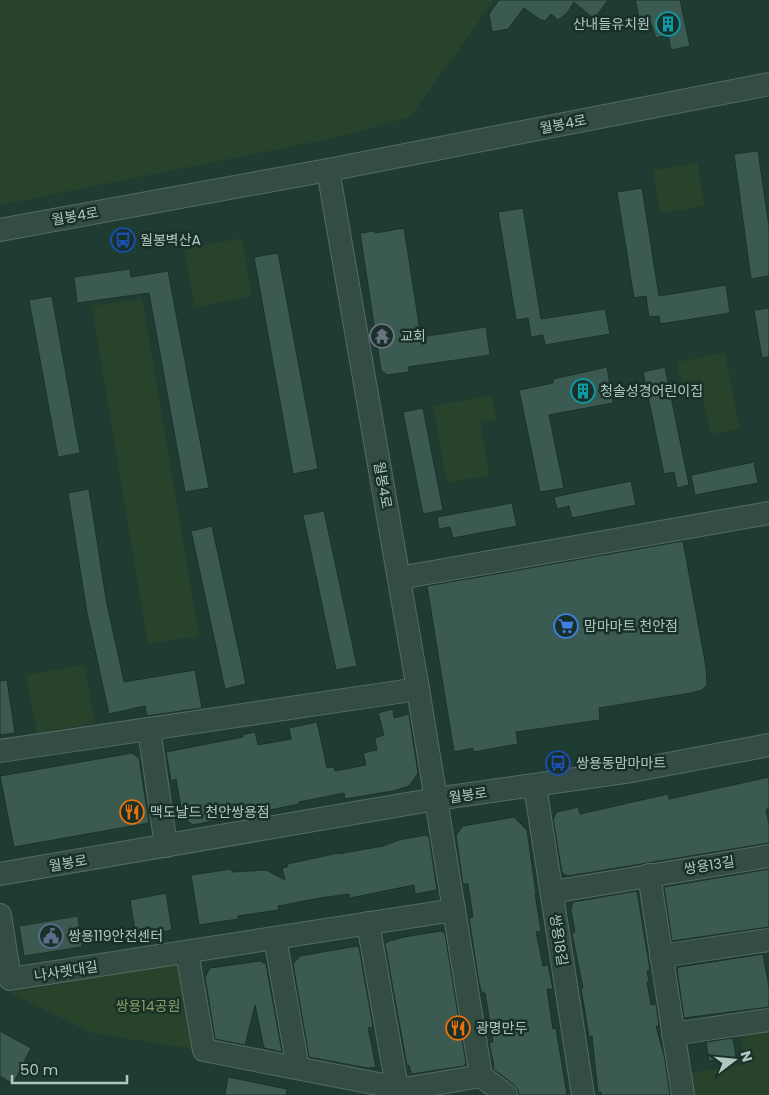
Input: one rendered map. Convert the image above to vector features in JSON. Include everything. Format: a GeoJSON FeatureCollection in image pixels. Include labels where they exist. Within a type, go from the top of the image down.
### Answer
{"type":"FeatureCollection","features":[{"type":"Feature","properties":{"kind":"street","name":"월봉4로"},"geometry":{"type":"LineString","coordinates":[[0,230],[328,170],[769,84]]}},
{"type":"Feature","properties":{"kind":"street","name":"월봉4로"},"geometry":{"type":"LineString","coordinates":[[328,170],[436,800]]}},
{"type":"Feature","properties":{"kind":"street"},"geometry":{"type":"LineString","coordinates":[[399,578],[769,513]]}},
{"type":"Feature","properties":{"kind":"street"},"geometry":{"type":"LineString","coordinates":[[0,751],[418,689]]}},
{"type":"Feature","properties":{"kind":"street"},"geometry":{"type":"LineString","coordinates":[[149,729],[166,846]]}},
{"type":"Feature","properties":{"kind":"street","name":"월봉로"},"geometry":{"type":"LineString","coordinates":[[0,874],[436,800],[631,771],[769,745]]}},
{"type":"Feature","properties":{"kind":"street","name":"쌍용18길"},"geometry":{"type":"LineString","coordinates":[[535,786],[584,1095]]}},
{"type":"Feature","properties":{"kind":"street"},"geometry":{"type":"LineString","coordinates":[[436,800],[480,1076],[506,1095]]}},
{"type":"Feature","properties":{"kind":"street","name":"쌍용13길"},"geometry":{"type":"LineString","coordinates":[[552,892],[769,856]]}},
{"type":"Feature","properties":{"kind":"street"},"geometry":{"type":"LineString","coordinates":[[649,875],[683,1095]]}},
{"type":"Feature","properties":{"kind":"street","name":"나사렛대길"},"geometry":{"type":"LineString","coordinates":[[0,915],[10,979],[454,910]]}},
{"type":"Feature","properties":{"kind":"street"},"geometry":{"type":"LineString","coordinates":[[368,923],[397,1087]]}},
{"type":"Feature","properties":{"kind":"street"},"geometry":{"type":"LineString","coordinates":[[275,938],[298,1068]]}},
{"type":"Feature","properties":{"kind":"street"},"geometry":{"type":"LineString","coordinates":[[661,956],[769,940]]}},
{"type":"Feature","properties":{"kind":"street"},"geometry":{"type":"LineString","coordinates":[[187,952],[204,1050],[404,1089],[480,1076]]}},
{"type":"Feature","properties":{"kind":"street"},"geometry":{"type":"LineString","coordinates":[[673,1034],[769,1020]]}},
{"type":"Feature","properties":{"kind":"green space"},"geometry":{"type":"Polygon","coordinates":[[[0,0],[493,0],[410,117],[338,137],[0,205],[0,0]]]}},
{"type":"Feature","properties":{"kind":"green space"},"geometry":{"type":"Polygon","coordinates":[[[698,163],[704,206],[660,213],[653,170],[698,163]]]}},
{"type":"Feature","properties":{"kind":"green space"},"geometry":{"type":"Polygon","coordinates":[[[242,238],[252,296],[195,307],[184,249],[242,238]]]}},
{"type":"Feature","properties":{"kind":"green space"},"geometry":{"type":"Polygon","coordinates":[[[142,299],[199,636],[148,644],[92,306],[142,299]]]}},
{"type":"Feature","properties":{"kind":"green space"},"geometry":{"type":"Polygon","coordinates":[[[725,353],[740,429],[710,434],[700,379],[681,383],[677,362],[725,353]]]}},
{"type":"Feature","properties":{"kind":"green space"},"geometry":{"type":"Polygon","coordinates":[[[492,395],[496,419],[480,422],[489,475],[447,483],[433,406],[492,395]]]}},
{"type":"Feature","properties":{"kind":"green space"},"geometry":{"type":"Polygon","coordinates":[[[84,665],[95,723],[37,733],[26,675],[84,665]]]}},
{"type":"Feature","properties":{"kind":"green space","name":"쌍용14공원"},"geometry":{"type":"Polygon","coordinates":[[[178,964],[193,1049],[92,1033],[10,993],[178,964]]]}},
{"type":"Feature","properties":{"kind":"green space"},"geometry":{"type":"Polygon","coordinates":[[[769,1028],[769,1095],[691,1095],[688,1073],[745,1064],[740,1032],[769,1028]]]}},
{"type":"Feature","properties":{"kind":"building"},"geometry":{"type":"Polygon","coordinates":[[[499,0],[608,0],[594,19],[574,2],[567,13],[558,20],[551,14],[545,21],[539,19],[524,8],[508,29],[492,32],[489,14],[499,0]]]}},
{"type":"Feature","properties":{"kind":"building","name":"산내들유치원"},"geometry":{"type":"Polygon","coordinates":[[[635,0],[680,0],[690,46],[671,50],[668,34],[656,38],[651,23],[641,26],[635,0]]]}},
{"type":"Feature","properties":{"kind":"building"},"geometry":{"type":"Polygon","coordinates":[[[758,151],[769,226],[769,276],[751,279],[734,154],[758,151]]]}},
{"type":"Feature","properties":{"kind":"building"},"geometry":{"type":"Polygon","coordinates":[[[642,188],[659,296],[726,285],[730,313],[660,324],[659,316],[649,317],[646,296],[634,298],[617,192],[642,188]]]}},
{"type":"Feature","properties":{"kind":"building"},"geometry":{"type":"Polygon","coordinates":[[[523,208],[541,319],[605,309],[610,334],[545,345],[543,335],[531,337],[528,318],[516,320],[498,212],[523,208]]]}},
{"type":"Feature","properties":{"kind":"building"},"geometry":{"type":"Polygon","coordinates":[[[404,228],[421,337],[486,327],[490,355],[408,367],[409,372],[387,375],[381,370],[360,233],[375,231],[375,233],[404,228]]]}},
{"type":"Feature","properties":{"kind":"building"},"geometry":{"type":"Polygon","coordinates":[[[278,253],[318,469],[293,474],[254,257],[278,253]]]}},
{"type":"Feature","properties":{"kind":"building"},"geometry":{"type":"Polygon","coordinates":[[[130,269],[131,277],[168,271],[209,488],[185,492],[149,293],[77,303],[74,277],[130,269]]]}},
{"type":"Feature","properties":{"kind":"building"},"geometry":{"type":"Polygon","coordinates":[[[52,296],[80,453],[58,457],[29,300],[52,296]]]}},
{"type":"Feature","properties":{"kind":"building"},"geometry":{"type":"Polygon","coordinates":[[[769,308],[769,357],[762,358],[754,310],[769,308]]]}},
{"type":"Feature","properties":{"kind":"building"},"geometry":{"type":"Polygon","coordinates":[[[607,367],[613,403],[549,415],[564,488],[540,492],[519,390],[553,383],[553,379],[607,367]]]}},
{"type":"Feature","properties":{"kind":"building"},"geometry":{"type":"Polygon","coordinates":[[[665,367],[689,485],[677,488],[674,472],[664,474],[643,372],[665,367]]]}},
{"type":"Feature","properties":{"kind":"building"},"geometry":{"type":"Polygon","coordinates":[[[423,408],[443,510],[423,514],[403,412],[423,408]]]}},
{"type":"Feature","properties":{"kind":"building"},"geometry":{"type":"Polygon","coordinates":[[[754,462],[758,483],[695,495],[691,475],[754,462]]]}},
{"type":"Feature","properties":{"kind":"building"},"geometry":{"type":"Polygon","coordinates":[[[631,481],[636,505],[572,518],[569,506],[557,509],[554,497],[631,481]]]}},
{"type":"Feature","properties":{"kind":"building"},"geometry":{"type":"Polygon","coordinates":[[[89,489],[106,599],[124,682],[195,670],[202,708],[147,716],[145,706],[109,714],[87,613],[68,493],[89,489]]]}},
{"type":"Feature","properties":{"kind":"building"},"geometry":{"type":"Polygon","coordinates":[[[512,503],[517,526],[453,538],[450,527],[439,529],[437,517],[512,503]]]}},
{"type":"Feature","properties":{"kind":"building"},"geometry":{"type":"Polygon","coordinates":[[[324,511],[357,666],[336,670],[303,515],[324,511]]]}},
{"type":"Feature","properties":{"kind":"building"},"geometry":{"type":"Polygon","coordinates":[[[212,526],[246,684],[225,689],[191,531],[212,526]]]}},
{"type":"Feature","properties":{"kind":"building","name":"맘마마트 천안점"},"geometry":{"type":"Polygon","coordinates":[[[683,541],[706,667],[707,685],[702,690],[599,708],[600,720],[516,732],[518,744],[473,752],[473,748],[454,752],[427,586],[683,541]]]}},
{"type":"Feature","properties":{"kind":"building"},"geometry":{"type":"Polygon","coordinates":[[[7,680],[15,733],[0,735],[0,681],[7,680]]]}},
{"type":"Feature","properties":{"kind":"building"},"geometry":{"type":"Polygon","coordinates":[[[393,709],[394,718],[409,714],[418,773],[409,786],[393,791],[345,799],[344,793],[299,802],[299,804],[228,821],[228,818],[193,825],[186,820],[182,813],[176,779],[171,781],[166,752],[243,737],[242,735],[255,732],[258,745],[291,739],[289,728],[317,722],[327,768],[334,767],[335,771],[366,765],[363,753],[377,750],[375,738],[384,735],[378,713],[393,709]]]}},
{"type":"Feature","properties":{"kind":"building"},"geometry":{"type":"Polygon","coordinates":[[[132,753],[139,758],[149,823],[14,847],[0,776],[132,753]]]}},
{"type":"Feature","properties":{"kind":"building"},"geometry":{"type":"Polygon","coordinates":[[[769,777],[769,809],[766,809],[769,824],[769,843],[568,876],[562,873],[553,819],[557,812],[578,807],[580,814],[668,794],[669,799],[769,777]]]}},
{"type":"Feature","properties":{"kind":"building"},"geometry":{"type":"Polygon","coordinates":[[[514,817],[527,830],[541,931],[536,932],[543,966],[548,965],[553,989],[547,989],[553,1029],[556,1028],[567,1095],[519,1095],[514,1085],[493,1069],[489,1043],[493,1042],[485,993],[482,993],[479,983],[469,918],[473,917],[468,884],[463,884],[456,835],[463,826],[514,817]]]}},
{"type":"Feature","properties":{"kind":"building"},"geometry":{"type":"Polygon","coordinates":[[[426,835],[429,837],[437,890],[415,894],[414,885],[350,898],[349,894],[320,898],[278,906],[279,910],[238,916],[238,919],[199,925],[191,875],[232,869],[232,872],[266,870],[285,880],[282,868],[287,867],[288,864],[383,846],[399,840],[426,835]]]}},
{"type":"Feature","properties":{"kind":"building"},"geometry":{"type":"Polygon","coordinates":[[[769,869],[769,927],[672,941],[664,887],[769,869]]]}},
{"type":"Feature","properties":{"kind":"building"},"geometry":{"type":"Polygon","coordinates":[[[637,891],[650,970],[647,971],[649,981],[647,982],[651,1005],[656,1004],[659,1026],[656,1026],[664,1055],[670,1095],[602,1095],[601,1092],[598,1093],[592,1036],[589,1037],[581,988],[583,988],[572,933],[575,932],[571,910],[573,902],[637,891]]]}},
{"type":"Feature","properties":{"kind":"building"},"geometry":{"type":"Polygon","coordinates":[[[166,893],[172,930],[136,937],[130,900],[166,893]]]}},
{"type":"Feature","properties":{"kind":"building","name":"쌍용119안전센터"},"geometry":{"type":"Polygon","coordinates":[[[78,916],[82,947],[24,956],[19,926],[78,916]]]}},
{"type":"Feature","properties":{"kind":"building"},"geometry":{"type":"Polygon","coordinates":[[[441,931],[445,934],[466,1063],[464,1066],[411,1074],[409,1065],[407,1066],[385,944],[404,937],[441,931]]]}},
{"type":"Feature","properties":{"kind":"building"},"geometry":{"type":"Polygon","coordinates":[[[359,947],[373,1027],[368,1028],[376,1067],[367,1068],[309,1057],[293,964],[300,956],[359,947]]]}},
{"type":"Feature","properties":{"kind":"building"},"geometry":{"type":"Polygon","coordinates":[[[763,954],[769,987],[769,1007],[684,1018],[677,970],[679,967],[763,954]]]}},
{"type":"Feature","properties":{"kind":"building"},"geometry":{"type":"Polygon","coordinates":[[[260,961],[266,964],[282,1052],[264,1048],[255,1005],[245,1045],[215,1039],[205,977],[210,968],[260,961]]]}},
{"type":"Feature","properties":{"kind":"building"},"geometry":{"type":"Polygon","coordinates":[[[0,1031],[31,1048],[13,1084],[0,1076],[0,1031]]]}},
{"type":"Feature","properties":{"kind":"building"},"geometry":{"type":"Polygon","coordinates":[[[733,1038],[736,1057],[709,1061],[706,1042],[733,1038]]]}},
{"type":"Feature","properties":{"kind":"building"},"geometry":{"type":"Polygon","coordinates":[[[228,1077],[287,1089],[286,1095],[225,1095],[228,1077]]]}},
{"type":"Feature","properties":{"kind":"place","name":"산내들유치원"},"geometry":{"type":"Point","coordinates":[668,24]}},
{"type":"Feature","properties":{"kind":"place","name":"월봉벽산A"},"geometry":{"type":"Point","coordinates":[123,240]}},
{"type":"Feature","properties":{"kind":"place","name":"교회"},"geometry":{"type":"Point","coordinates":[382,336]}},
{"type":"Feature","properties":{"kind":"place","name":"청솔성경어린이집"},"geometry":{"type":"Point","coordinates":[583,391]}},
{"type":"Feature","properties":{"kind":"place","name":"맘마마트 천안점"},"geometry":{"type":"Point","coordinates":[566,626]}},
{"type":"Feature","properties":{"kind":"place","name":"쌍용동맘마마트"},"geometry":{"type":"Point","coordinates":[558,763]}},
{"type":"Feature","properties":{"kind":"place","name":"맥도날드 천안쌍용점"},"geometry":{"type":"Point","coordinates":[132,812]}},
{"type":"Feature","properties":{"kind":"place","name":"쌍용119안전센터"},"geometry":{"type":"Point","coordinates":[51,936]}},
{"type":"Feature","properties":{"kind":"place","name":"광명만두"},"geometry":{"type":"Point","coordinates":[458,1028]}}]}
